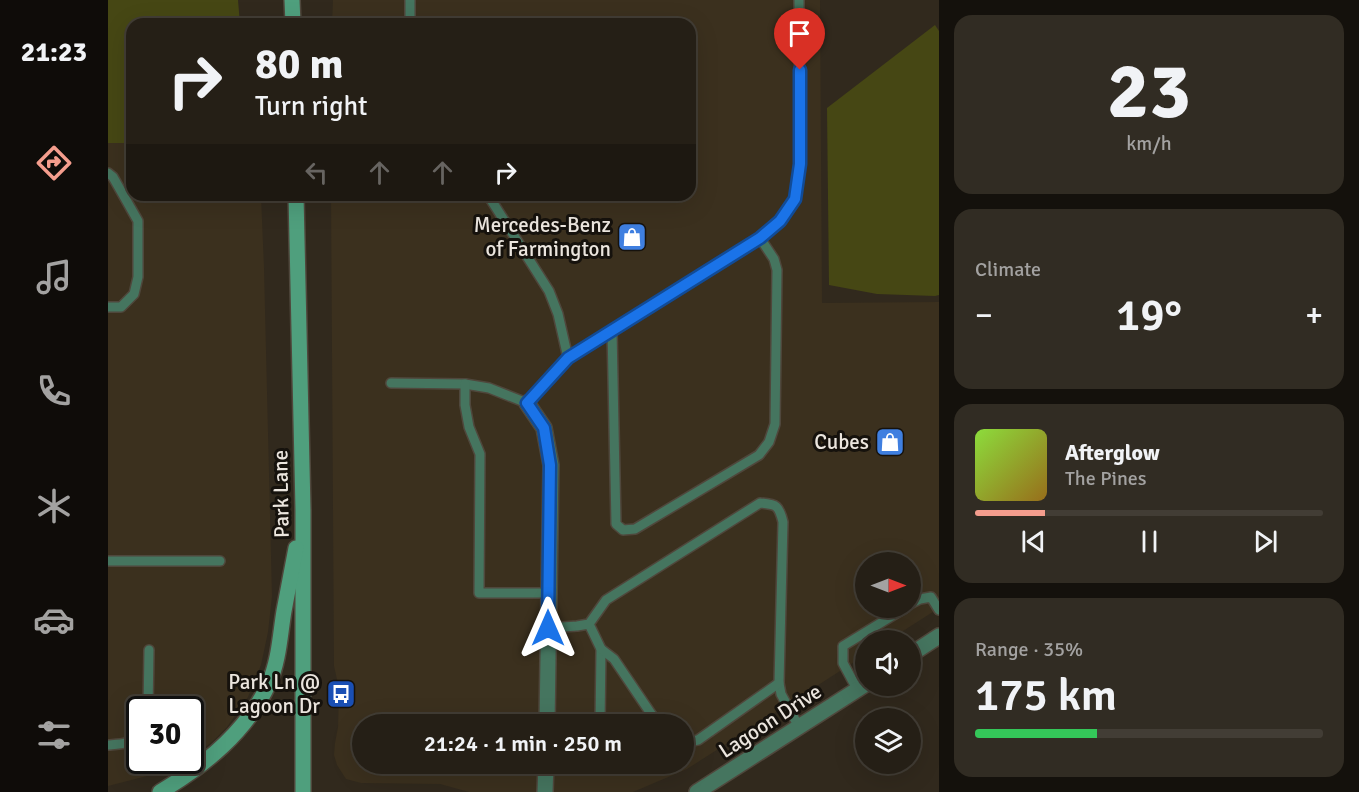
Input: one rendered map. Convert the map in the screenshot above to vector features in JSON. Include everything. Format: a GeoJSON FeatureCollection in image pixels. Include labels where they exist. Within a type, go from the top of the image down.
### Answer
{"type":"FeatureCollection","features":[{"type":"Feature","properties":{"kind":"main road"},"geometry":{"type":"LineString","coordinates":[[292,0],[293,18]]}},
{"type":"Feature","properties":{"kind":"main road","name":"Park Lane"},"geometry":{"type":"LineString","coordinates":[[296,201],[303,510],[303,792]]}},
{"type":"Feature","properties":{"kind":"main road"},"geometry":{"type":"LineString","coordinates":[[160,792],[203,764],[223,746],[255,708],[269,683],[277,658],[303,510]]}},
{"type":"Feature","properties":{"kind":"street"},"geometry":{"type":"LineString","coordinates":[[527,403],[544,428],[550,465],[547,714]]}},
{"type":"Feature","properties":{"kind":"street"},"geometry":{"type":"LineString","coordinates":[[921,648],[939,636]]}},
{"type":"Feature","properties":{"kind":"street","name":"Lagoon Drive"},"geometry":{"type":"LineString","coordinates":[[697,792],[855,691]]}},
{"type":"Feature","properties":{"kind":"street"},"geometry":{"type":"LineString","coordinates":[[546,774],[546,792]]}},
{"type":"Feature","properties":{"kind":"lane"},"geometry":{"type":"LineString","coordinates":[[410,0],[410,18]]}},
{"type":"Feature","properties":{"kind":"lane"},"geometry":{"type":"LineString","coordinates":[[391,383],[465,384],[489,388],[527,403],[568,358],[760,238],[780,221],[795,199],[800,164],[799,0]]}},
{"type":"Feature","properties":{"kind":"lane"},"geometry":{"type":"LineString","coordinates":[[108,173],[113,177],[126,200]]}},
{"type":"Feature","properties":{"kind":"lane"},"geometry":{"type":"LineString","coordinates":[[108,307],[121,307],[134,294],[138,277],[138,221],[127,201]]}},
{"type":"Feature","properties":{"kind":"lane"},"geometry":{"type":"LineString","coordinates":[[492,201],[549,291],[558,314],[568,358]]}},
{"type":"Feature","properties":{"kind":"lane"},"geometry":{"type":"LineString","coordinates":[[612,330],[616,524],[623,530],[635,530],[759,455],[769,442],[775,424],[777,270],[774,259],[760,238]]}},
{"type":"Feature","properties":{"kind":"lane"},"geometry":{"type":"LineString","coordinates":[[465,384],[465,405],[469,427],[480,454],[479,593],[548,593]]}},
{"type":"Feature","properties":{"kind":"lane"},"geometry":{"type":"LineString","coordinates":[[548,628],[589,624],[606,600],[760,502],[772,503],[780,509],[783,522],[779,683],[781,694],[799,727]]}},
{"type":"Feature","properties":{"kind":"lane"},"geometry":{"type":"LineString","coordinates":[[108,561],[220,561]]}},
{"type":"Feature","properties":{"kind":"lane"},"geometry":{"type":"LineString","coordinates":[[921,598],[931,597],[939,610]]}},
{"type":"Feature","properties":{"kind":"lane"},"geometry":{"type":"LineString","coordinates":[[869,630],[889,618]]}},
{"type":"Feature","properties":{"kind":"lane"},"geometry":{"type":"LineString","coordinates":[[589,624],[602,649],[614,659],[651,714]]}},
{"type":"Feature","properties":{"kind":"lane"},"geometry":{"type":"LineString","coordinates":[[855,639],[843,646],[843,663],[855,679]]}},
{"type":"Feature","properties":{"kind":"lane"},"geometry":{"type":"LineString","coordinates":[[600,714],[602,649]]}},
{"type":"Feature","properties":{"kind":"lane"},"geometry":{"type":"LineString","coordinates":[[148,696],[149,650]]}},
{"type":"Feature","properties":{"kind":"lane"},"geometry":{"type":"LineString","coordinates":[[694,741],[779,683]]}},
{"type":"Feature","properties":{"kind":"lane"},"geometry":{"type":"LineString","coordinates":[[108,745],[126,744]]}},
{"type":"Feature","properties":{"kind":"shaded area"},"geometry":{"type":"Polygon","coordinates":[[[108,0],[238,0],[240,18],[126,18],[126,143],[108,143],[108,0]]]}},
{"type":"Feature","properties":{"kind":"shaded area"},"geometry":{"type":"Polygon","coordinates":[[[333,0],[820,0],[822,303],[939,302],[939,608],[905,630],[855,630],[855,661],[694,765],[694,714],[352,714],[352,774],[675,774],[633,792],[469,792],[440,784],[361,783],[346,779],[334,755],[338,727],[338,684],[334,666],[331,201],[696,201],[696,18],[332,18],[333,0]]]}},
{"type":"Feature","properties":{"kind":"shaded area"},"geometry":{"type":"Polygon","coordinates":[[[935,25],[939,31],[939,295],[877,294],[829,285],[827,108],[935,25]]]}},
{"type":"Feature","properties":{"kind":"shaded area"},"geometry":{"type":"Polygon","coordinates":[[[108,143],[126,143],[126,201],[261,201],[272,596],[268,632],[261,665],[248,697],[227,727],[204,748],[204,696],[126,696],[126,774],[153,774],[108,786],[108,143]]]}},
{"type":"Feature","properties":{"kind":"place","name":"Mercedes-Benz of Farmington"},"geometry":{"type":"Point","coordinates":[632,237]}},
{"type":"Feature","properties":{"kind":"place","name":"Cubes"},"geometry":{"type":"Point","coordinates":[890,442]}},
{"type":"Feature","properties":{"kind":"place","name":"Park Ln @ Lagoon Dr"},"geometry":{"type":"Point","coordinates":[341,694]}},
{"type":"Feature","properties":{"kind":"route"},"geometry":{"type":"LineString","coordinates":[[548,628],[550,465],[544,428],[527,403],[568,358],[760,238],[780,221],[795,199],[800,164],[800,70]]}}]}
